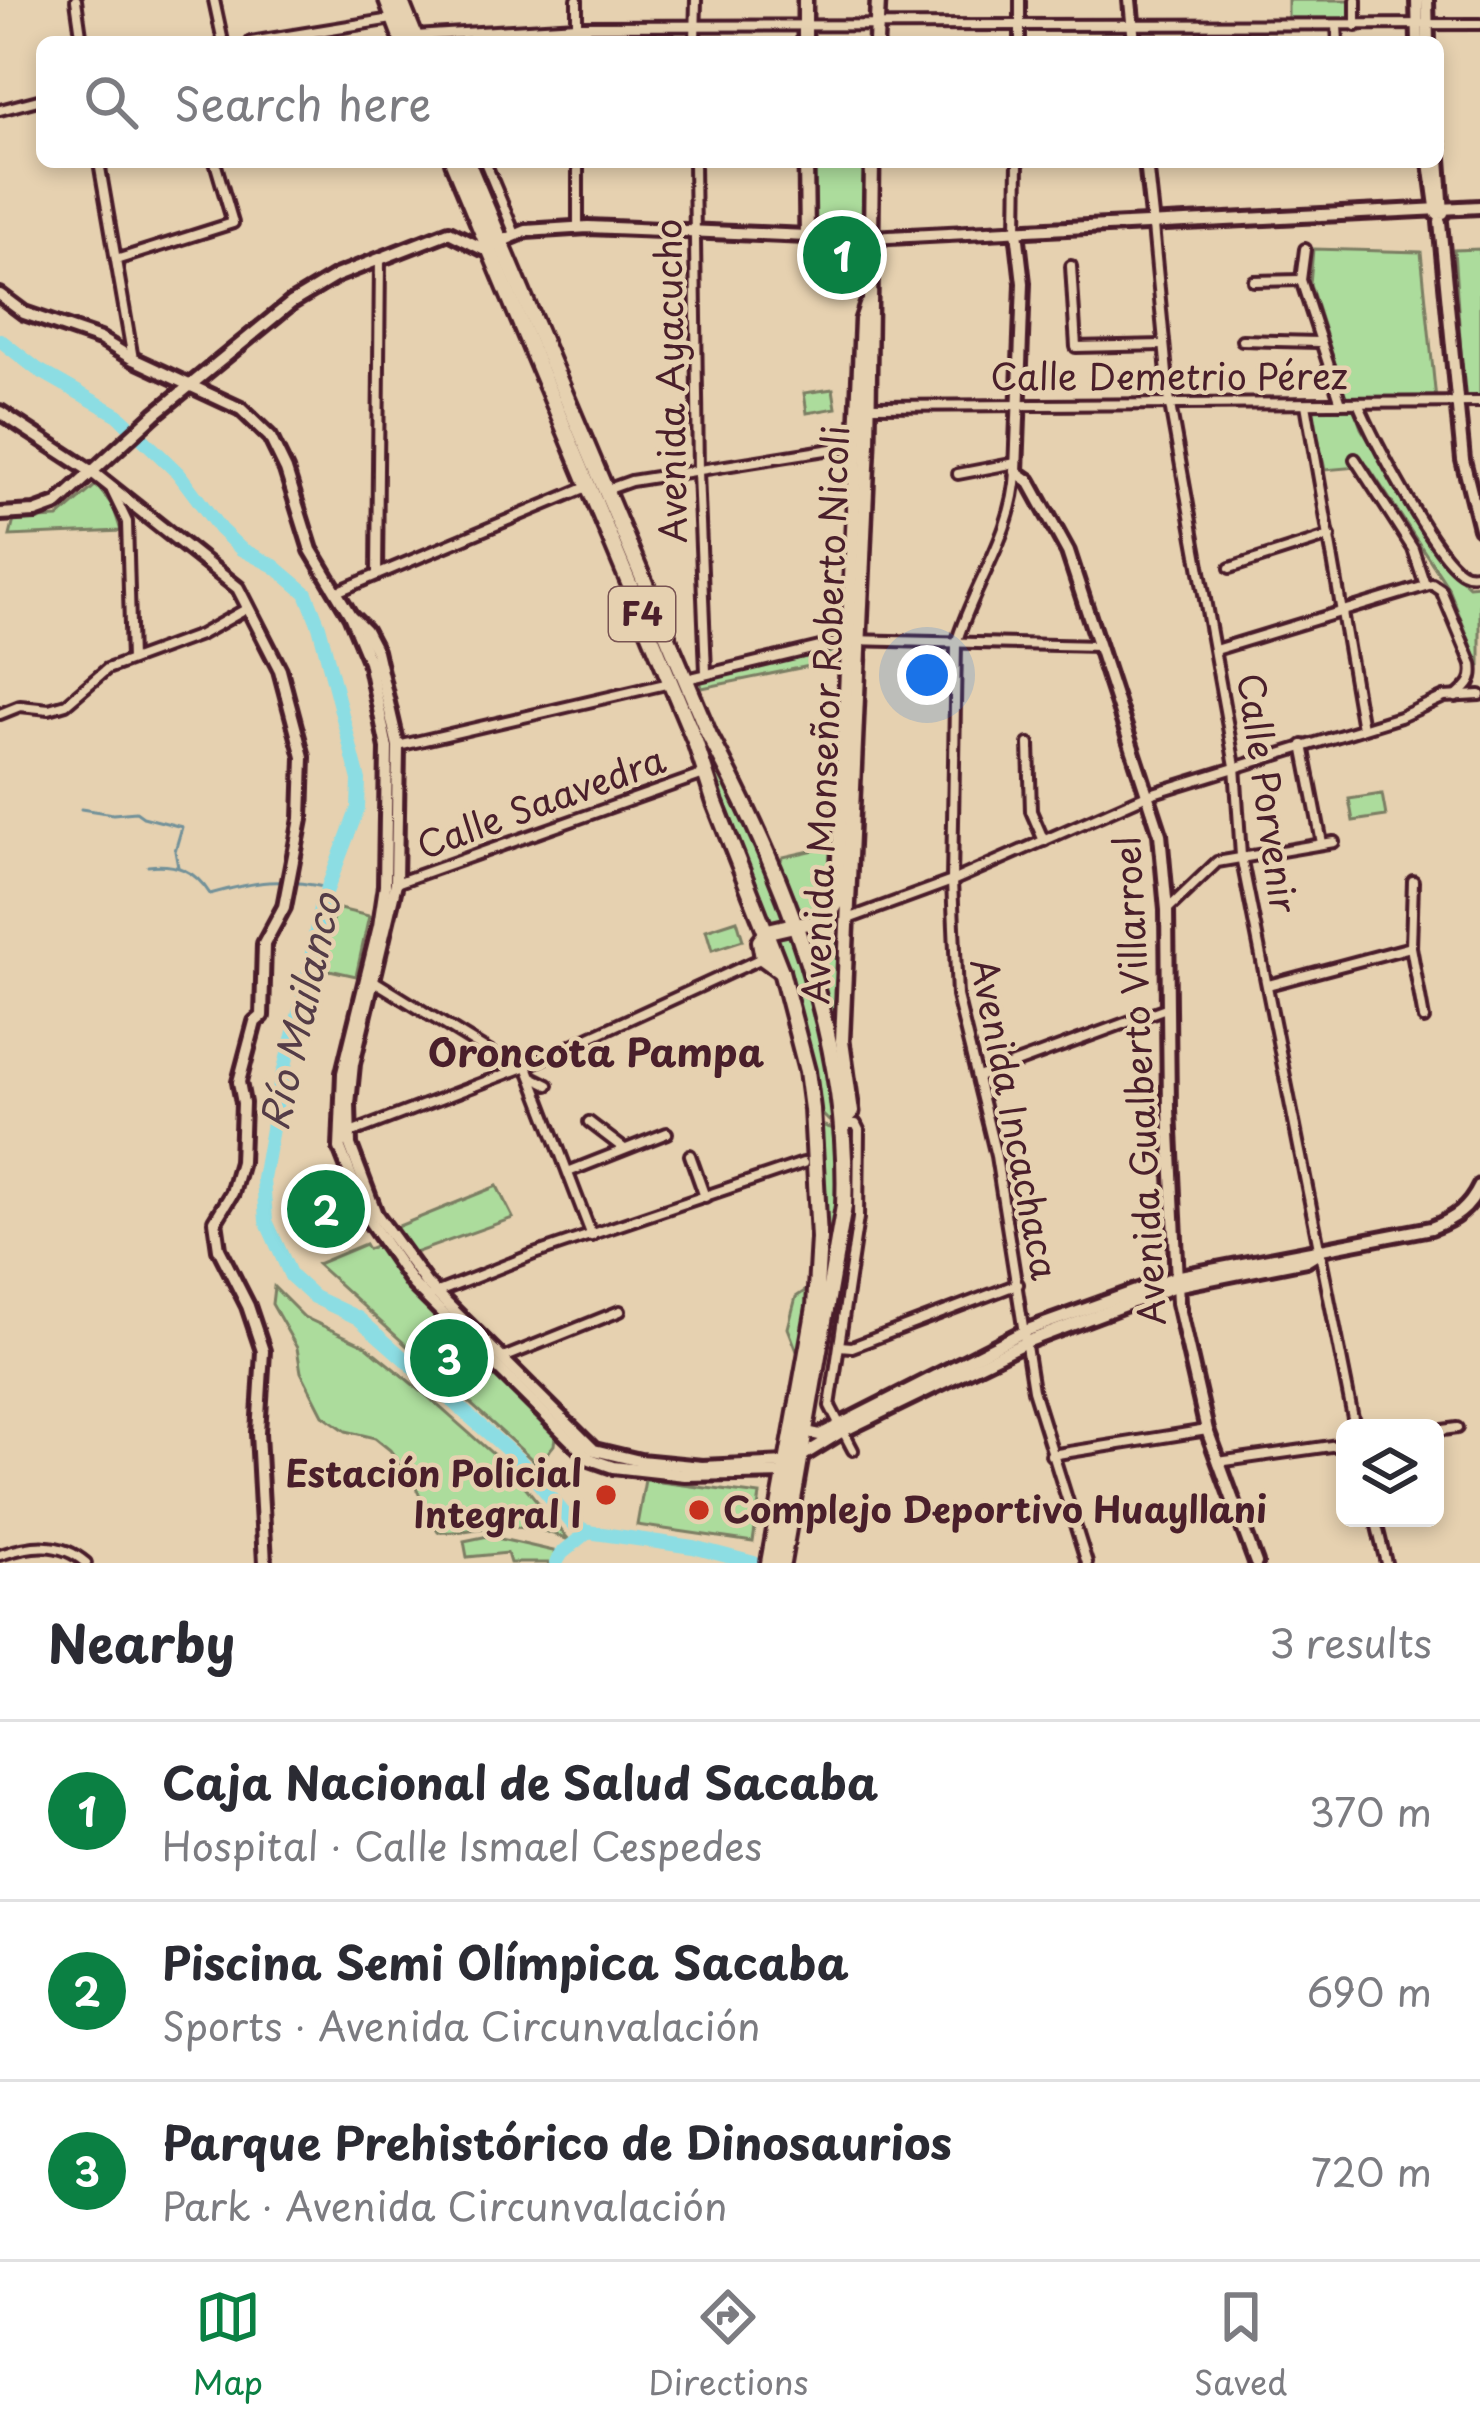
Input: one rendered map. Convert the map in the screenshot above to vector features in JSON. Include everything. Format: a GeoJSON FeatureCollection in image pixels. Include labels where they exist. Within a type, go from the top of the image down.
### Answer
{"type":"FeatureCollection","features":[{"type":"Feature","properties":{"kind":"highway"},"geometry":{"type":"LineString","coordinates":[[387,0],[394,19],[415,36]]}},
{"type":"Feature","properties":{"kind":"highway"},"geometry":{"type":"LineString","coordinates":[[400,0],[418,36]]}},
{"type":"Feature","properties":{"kind":"highway","name":"F4"},"geometry":{"type":"LineString","coordinates":[[457,168],[501,241],[587,487],[678,681],[740,791],[794,926],[830,1049],[841,1124],[842,1219],[806,1432],[792,1464],[770,1563]]}},
{"type":"Feature","properties":{"kind":"highway","name":"F4"},"geometry":{"type":"LineString","coordinates":[[470,168],[678,681],[705,773],[768,931],[805,1059],[812,1109],[818,1278],[782,1563]]}},
{"type":"Feature","properties":{"kind":"highway"},"geometry":{"type":"LineString","coordinates":[[781,971],[764,958],[760,941],[768,931],[794,926]]}},
{"type":"Feature","properties":{"kind":"highway"},"geometry":{"type":"LineString","coordinates":[[812,1109],[823,1123],[841,1124]]}},
{"type":"Feature","properties":{"kind":"main road"},"geometry":{"type":"LineString","coordinates":[[805,0],[805,35]]}},
{"type":"Feature","properties":{"kind":"main road"},"geometry":{"type":"LineString","coordinates":[[876,34],[878,0]]}},
{"type":"Feature","properties":{"kind":"main road"},"geometry":{"type":"LineString","coordinates":[[1130,0],[1133,36]]}},
{"type":"Feature","properties":{"kind":"main road"},"geometry":{"type":"LineString","coordinates":[[1417,0],[1426,36]]}},
{"type":"Feature","properties":{"kind":"main road"},"geometry":{"type":"LineString","coordinates":[[1419,36],[1427,0]]}},
{"type":"Feature","properties":{"kind":"main road"},"geometry":{"type":"LineString","coordinates":[[806,168],[807,236]]}},
{"type":"Feature","properties":{"kind":"main road","name":"Avenida Monseñor Roberto Nicoli"},"geometry":{"type":"LineString","coordinates":[[841,1124],[852,1112],[842,1041],[862,444],[872,317],[868,304],[872,168]]}},
{"type":"Feature","properties":{"kind":"main road","name":"Calle Porvenir"},"geometry":{"type":"LineString","coordinates":[[1147,168],[1153,226]]}},
{"type":"Feature","properties":{"kind":"main road"},"geometry":{"type":"LineString","coordinates":[[1431,168],[1440,214]]}},
{"type":"Feature","properties":{"kind":"main road"},"geometry":{"type":"LineString","coordinates":[[1439,168],[1462,460],[1480,527]]}},
{"type":"Feature","properties":{"kind":"main road"},"geometry":{"type":"LineString","coordinates":[[0,514],[46,510],[290,303],[336,276],[449,232],[483,249],[501,241],[578,228],[870,238],[1440,214],[1480,207]]}},
{"type":"Feature","properties":{"kind":"main road"},"geometry":{"type":"LineString","coordinates":[[1016,467],[1023,305],[1017,231]]}},
{"type":"Feature","properties":{"kind":"main road"},"geometry":{"type":"LineString","coordinates":[[0,295],[24,313],[100,339],[241,409],[270,437],[286,470],[311,550],[376,651],[393,747],[396,884],[371,978],[343,1136],[385,1234],[431,1296],[572,1436]]}},
{"type":"Feature","properties":{"kind":"main road"},"geometry":{"type":"LineString","coordinates":[[0,412],[92,472],[238,588],[280,670],[303,757],[301,819],[284,908],[264,944],[262,1016],[255,1022],[239,1082],[241,1162],[232,1193],[215,1221],[219,1249],[248,1306],[263,1351],[258,1433],[266,1563]]}},
{"type":"Feature","properties":{"kind":"main road","name":"Avenida Gualberto Villarroel"},"geometry":{"type":"LineString","coordinates":[[1016,467],[1029,481],[1068,552],[1160,834],[1167,910],[1175,1281],[1216,1462],[1256,1563]]}},
{"type":"Feature","properties":{"kind":"main road","name":"Avenida Monseñor Roberto Nicoli"},"geometry":{"type":"LineString","coordinates":[[794,926],[831,917],[837,904],[854,640]]}},
{"type":"Feature","properties":{"kind":"main road"},"geometry":{"type":"LineString","coordinates":[[371,978],[385,886],[393,747]]}},
{"type":"Feature","properties":{"kind":"main road"},"geometry":{"type":"LineString","coordinates":[[819,923],[846,945]]}},
{"type":"Feature","properties":{"kind":"main road"},"geometry":{"type":"LineString","coordinates":[[806,1432],[820,1435],[839,1429],[1025,1337],[1175,1281],[1455,1220],[1480,1186]]}},
{"type":"Feature","properties":{"kind":"main road"},"geometry":{"type":"LineString","coordinates":[[431,1296],[501,1359],[590,1459],[703,1467],[792,1464],[839,1429]]}},
{"type":"Feature","properties":{"kind":"street"},"geometry":{"type":"LineString","coordinates":[[76,0],[81,36]]}},
{"type":"Feature","properties":{"kind":"street"},"geometry":{"type":"LineString","coordinates":[[214,0],[222,36]]}},
{"type":"Feature","properties":{"kind":"street"},"geometry":{"type":"LineString","coordinates":[[577,0],[577,36]]}},
{"type":"Feature","properties":{"kind":"street"},"geometry":{"type":"LineString","coordinates":[[695,36],[696,0]]}},
{"type":"Feature","properties":{"kind":"street"},"geometry":{"type":"LineString","coordinates":[[1020,0],[1020,36]]}},
{"type":"Feature","properties":{"kind":"street"},"geometry":{"type":"LineString","coordinates":[[1356,0],[1356,26]]}},
{"type":"Feature","properties":{"kind":"street"},"geometry":{"type":"LineString","coordinates":[[288,36],[394,19]]}},
{"type":"Feature","properties":{"kind":"street"},"geometry":{"type":"LineString","coordinates":[[465,36],[577,26],[695,26],[805,35],[1132,25],[1480,24]]}},
{"type":"Feature","properties":{"kind":"street"},"geometry":{"type":"LineString","coordinates":[[1337,26],[1338,36]]}},
{"type":"Feature","properties":{"kind":"street"},"geometry":{"type":"LineString","coordinates":[[0,110],[36,101]]}},
{"type":"Feature","properties":{"kind":"street"},"geometry":{"type":"LineString","coordinates":[[100,168],[133,359]]}},
{"type":"Feature","properties":{"kind":"street"},"geometry":{"type":"LineString","coordinates":[[119,259],[233,223],[217,168]]}},
{"type":"Feature","properties":{"kind":"street"},"geometry":{"type":"LineString","coordinates":[[485,168],[501,241]]}},
{"type":"Feature","properties":{"kind":"street"},"geometry":{"type":"LineString","coordinates":[[578,168],[578,228]]}},
{"type":"Feature","properties":{"kind":"street","name":"Avenida Ayacucho"},"geometry":{"type":"LineString","coordinates":[[694,168],[706,672]]}},
{"type":"Feature","properties":{"kind":"street"},"geometry":{"type":"LineString","coordinates":[[1017,231],[1018,168]]}},
{"type":"Feature","properties":{"kind":"street","name":"Calle Porvenir"},"geometry":{"type":"LineString","coordinates":[[1153,226],[1170,405],[1235,766],[1241,856],[1353,1419]]}},
{"type":"Feature","properties":{"kind":"street"},"geometry":{"type":"LineString","coordinates":[[1305,249],[1301,280],[1341,403]]}},
{"type":"Feature","properties":{"kind":"street"},"geometry":{"type":"LineString","coordinates":[[377,575],[380,259]]}},
{"type":"Feature","properties":{"kind":"street"},"geometry":{"type":"LineString","coordinates":[[1071,266],[1076,347],[1163,345]]}},
{"type":"Feature","properties":{"kind":"street"},"geometry":{"type":"LineString","coordinates":[[1254,281],[1301,280]]}},
{"type":"Feature","properties":{"kind":"street"},"geometry":{"type":"LineString","coordinates":[[1242,340],[1318,342]]}},
{"type":"Feature","properties":{"kind":"street","name":"Calle Demetrio Pérez"},"geometry":{"type":"LineString","coordinates":[[864,406],[1480,402]]}},
{"type":"Feature","properties":{"kind":"street"},"geometry":{"type":"LineString","coordinates":[[1358,403],[1444,556],[1464,573],[1480,574]]}},
{"type":"Feature","properties":{"kind":"street"},"geometry":{"type":"LineString","coordinates":[[1306,404],[1362,728]]}},
{"type":"Feature","properties":{"kind":"street"},"geometry":{"type":"LineString","coordinates":[[604,490],[631,481],[862,444]]}},
{"type":"Feature","properties":{"kind":"street"},"geometry":{"type":"LineString","coordinates":[[1355,459],[1413,549],[1425,585]]}},
{"type":"Feature","properties":{"kind":"street"},"geometry":{"type":"LineString","coordinates":[[958,474],[1016,467]]}},
{"type":"Feature","properties":{"kind":"street","name":"Avenida Incachaca"},"geometry":{"type":"LineString","coordinates":[[1016,467],[1002,538],[965,613],[956,644],[952,881],[957,996],[978,1077],[1018,1284],[1033,1390],[1087,1563]]}},
{"type":"Feature","properties":{"kind":"street"},"geometry":{"type":"LineString","coordinates":[[336,592],[587,487]]}},
{"type":"Feature","properties":{"kind":"street"},"geometry":{"type":"LineString","coordinates":[[111,489],[127,522],[131,659]]}},
{"type":"Feature","properties":{"kind":"street"},"geometry":{"type":"LineString","coordinates":[[1230,568],[1330,536]]}},
{"type":"Feature","properties":{"kind":"street"},"geometry":{"type":"LineString","coordinates":[[1215,650],[1432,584],[1441,590],[1472,664],[1469,686],[1456,697]]}},
{"type":"Feature","properties":{"kind":"street"},"geometry":{"type":"LineString","coordinates":[[0,714],[20,706],[49,710],[66,704],[107,669],[200,635],[248,608]]}},
{"type":"Feature","properties":{"kind":"street"},"geometry":{"type":"LineString","coordinates":[[393,747],[854,640],[1100,646]]}},
{"type":"Feature","properties":{"kind":"street"},"geometry":{"type":"LineString","coordinates":[[848,919],[952,881],[1147,795],[1362,728],[1444,697],[1480,695]]}},
{"type":"Feature","properties":{"kind":"street"},"geometry":{"type":"LineString","coordinates":[[1028,744],[1031,811],[1044,841]]}},
{"type":"Feature","properties":{"kind":"street"},"geometry":{"type":"LineString","coordinates":[[1303,745],[1322,843]]}},
{"type":"Feature","properties":{"kind":"street","name":"Calle Saavedra"},"geometry":{"type":"LineString","coordinates":[[396,884],[705,773]]}},
{"type":"Feature","properties":{"kind":"street"},"geometry":{"type":"LineString","coordinates":[[1167,910],[1217,862],[1334,842]]}},
{"type":"Feature","properties":{"kind":"street"},"geometry":{"type":"LineString","coordinates":[[1412,881],[1411,947],[1424,1018]]}},
{"type":"Feature","properties":{"kind":"street"},"geometry":{"type":"LineString","coordinates":[[1268,985],[1411,947]]}},
{"type":"Feature","properties":{"kind":"street"},"geometry":{"type":"LineString","coordinates":[[343,1136],[525,1071],[764,958]]}},
{"type":"Feature","properties":{"kind":"street"},"geometry":{"type":"LineString","coordinates":[[371,978],[548,1085]]}},
{"type":"Feature","properties":{"kind":"street"},"geometry":{"type":"LineString","coordinates":[[978,1077],[1166,1008]]}},
{"type":"Feature","properties":{"kind":"street"},"geometry":{"type":"LineString","coordinates":[[525,1071],[592,1236]]}},
{"type":"Feature","properties":{"kind":"street"},"geometry":{"type":"LineString","coordinates":[[589,1122],[623,1148]]}},
{"type":"Feature","properties":{"kind":"street"},"geometry":{"type":"LineString","coordinates":[[841,1124],[856,1124],[860,1130],[858,1218],[830,1406],[853,1450]]}},
{"type":"Feature","properties":{"kind":"street"},"geometry":{"type":"LineString","coordinates":[[568,1172],[667,1133]]}},
{"type":"Feature","properties":{"kind":"street"},"geometry":{"type":"LineString","coordinates":[[690,1154],[705,1197]]}},
{"type":"Feature","properties":{"kind":"street"},"geometry":{"type":"LineString","coordinates":[[431,1296],[803,1163]]}},
{"type":"Feature","properties":{"kind":"street"},"geometry":{"type":"LineString","coordinates":[[839,1346],[852,1347],[1018,1284]]}},
{"type":"Feature","properties":{"kind":"street"},"geometry":{"type":"LineString","coordinates":[[501,1359],[620,1311]]}},
{"type":"Feature","properties":{"kind":"street"},"geometry":{"type":"LineString","coordinates":[[1444,1430],[1457,1428]]}},
{"type":"Feature","properties":{"kind":"street"},"geometry":{"type":"LineString","coordinates":[[1051,1455],[1207,1430]]}},
{"type":"Feature","properties":{"kind":"street"},"geometry":{"type":"LineString","coordinates":[[1216,1462],[1336,1445]]}},
{"type":"Feature","properties":{"kind":"street"},"geometry":{"type":"LineString","coordinates":[[1378,1527],[1386,1563]]}},
{"type":"Feature","properties":{"kind":"street"},"geometry":{"type":"LineString","coordinates":[[0,1555],[48,1546],[71,1551],[86,1563]]}},
{"type":"Feature","properties":{"kind":"green space"},"geometry":{"type":"Polygon","coordinates":[[[1288,0],[1354,0],[1353,19],[1288,18],[1288,0]]]}},
{"type":"Feature","properties":{"kind":"green space"},"geometry":{"type":"Polygon","coordinates":[[[810,168],[866,168],[861,229],[814,227],[810,222],[810,168]]]}},
{"type":"Feature","properties":{"kind":"green space"},"geometry":{"type":"Polygon","coordinates":[[[1313,249],[1421,252],[1436,400],[1346,398],[1310,284],[1313,249]]]}},
{"type":"Feature","properties":{"kind":"green space"},"geometry":{"type":"Polygon","coordinates":[[[1480,249],[1480,399],[1464,398],[1454,250],[1480,249]]]}},
{"type":"Feature","properties":{"kind":"green space"},"geometry":{"type":"Polygon","coordinates":[[[833,389],[836,408],[807,413],[804,393],[833,389]]]}},
{"type":"Feature","properties":{"kind":"green space"},"geometry":{"type":"Polygon","coordinates":[[[1354,408],[1361,428],[1441,560],[1469,586],[1480,585],[1480,667],[1449,589],[1368,466],[1325,470],[1312,409],[1354,408]]]}},
{"type":"Feature","properties":{"kind":"green space"},"geometry":{"type":"Polygon","coordinates":[[[96,485],[113,506],[121,531],[10,536],[14,520],[58,518],[96,485]]]}},
{"type":"Feature","properties":{"kind":"green space"},"geometry":{"type":"Polygon","coordinates":[[[841,650],[839,660],[702,688],[700,681],[707,677],[841,650]]]}},
{"type":"Feature","properties":{"kind":"green space"},"geometry":{"type":"Polygon","coordinates":[[[704,736],[736,795],[789,921],[771,925],[721,807],[700,738],[704,736]]]}},
{"type":"Feature","properties":{"kind":"green space"},"geometry":{"type":"Polygon","coordinates":[[[1382,794],[1386,816],[1353,821],[1349,799],[1382,794]]]}},
{"type":"Feature","properties":{"kind":"green space"},"geometry":{"type":"Polygon","coordinates":[[[833,846],[830,905],[826,912],[807,917],[780,862],[783,857],[833,846]]]}},
{"type":"Feature","properties":{"kind":"green space"},"geometry":{"type":"Polygon","coordinates":[[[335,908],[369,916],[356,976],[321,968],[335,908]]]}},
{"type":"Feature","properties":{"kind":"green space"},"geometry":{"type":"Polygon","coordinates":[[[737,920],[743,940],[712,950],[706,930],[737,920]]]}},
{"type":"Feature","properties":{"kind":"green space"},"geometry":{"type":"Polygon","coordinates":[[[819,928],[833,935],[841,947],[836,1056],[802,930],[819,928]]]}},
{"type":"Feature","properties":{"kind":"green space"},"geometry":{"type":"Polygon","coordinates":[[[774,933],[790,937],[816,1011],[836,1120],[829,1121],[820,1112],[813,1066],[774,933]]]}},
{"type":"Feature","properties":{"kind":"green space"},"geometry":{"type":"Polygon","coordinates":[[[818,1124],[837,1130],[834,1222],[820,1312],[827,1234],[818,1124]]]}},
{"type":"Feature","properties":{"kind":"green space"},"geometry":{"type":"Polygon","coordinates":[[[497,1186],[513,1218],[412,1254],[394,1228],[497,1186]]]}},
{"type":"Feature","properties":{"kind":"green space"},"geometry":{"type":"Polygon","coordinates":[[[365,1244],[368,1249],[380,1244],[410,1291],[555,1437],[538,1465],[317,1264],[365,1244]]]}},
{"type":"Feature","properties":{"kind":"green space"},"geometry":{"type":"Polygon","coordinates":[[[274,1287],[304,1317],[366,1346],[427,1396],[514,1473],[569,1540],[517,1527],[438,1532],[411,1478],[390,1450],[375,1438],[346,1431],[323,1415],[301,1372],[297,1348],[272,1304],[274,1287]]]}},
{"type":"Feature","properties":{"kind":"green space"},"geometry":{"type":"Polygon","coordinates":[[[811,1287],[800,1359],[788,1328],[796,1297],[811,1287]]]}},
{"type":"Feature","properties":{"kind":"green space","name":"Complejo Deportivo Huayllani"},"geometry":{"type":"Polygon","coordinates":[[[645,1480],[760,1495],[753,1542],[637,1525],[645,1480]]]}},
{"type":"Feature","properties":{"kind":"green space"},"geometry":{"type":"Polygon","coordinates":[[[488,1536],[562,1553],[556,1563],[510,1563],[507,1553],[467,1557],[464,1541],[488,1536]]]}},
{"type":"Feature","properties":{"kind":"waterway","name":"Río Mailanco"},"geometry":{"type":"LineString","coordinates":[[0,340],[37,369],[118,415],[179,474],[241,549],[274,566],[306,593],[319,626],[359,780],[358,808],[320,908],[263,1179],[266,1221],[291,1276],[314,1297],[358,1318],[520,1461],[572,1523],[588,1532],[693,1547],[754,1563]]}},
{"type":"Feature","properties":{"kind":"waterway"},"geometry":{"type":"LineString","coordinates":[[81,809],[136,812],[182,827],[175,851],[178,867]]}},
{"type":"Feature","properties":{"kind":"waterway"},"geometry":{"type":"LineString","coordinates":[[148,866],[184,870],[210,894],[269,882],[328,888]]}},
{"type":"Feature","properties":{"kind":"waterway"},"geometry":{"type":"LineString","coordinates":[[556,1563],[588,1532]]}},
{"type":"Feature","properties":{"kind":"place","name":"Caja Nacional de Salud Sacaba"},"geometry":{"type":"Point","coordinates":[842,255]}},
{"type":"Feature","properties":{"kind":"place","name":"Piscina Semi Olímpica Sacaba"},"geometry":{"type":"Point","coordinates":[326,1209]}},
{"type":"Feature","properties":{"kind":"place","name":"Parque Prehistórico de Dinosaurios"},"geometry":{"type":"Point","coordinates":[449,1358]}},
{"type":"Feature","properties":{"kind":"place","name":"Estación Policial Integral I"},"geometry":{"type":"Point","coordinates":[606,1495]}},
{"type":"Feature","properties":{"kind":"place","name":"Complejo Deportivo Huayllani"},"geometry":{"type":"Point","coordinates":[699,1510]}},
{"type":"Feature","properties":{"kind":"district","name":"Oroncota Pampa"},"geometry":{"type":"Point","coordinates":[596,1053]}}]}
